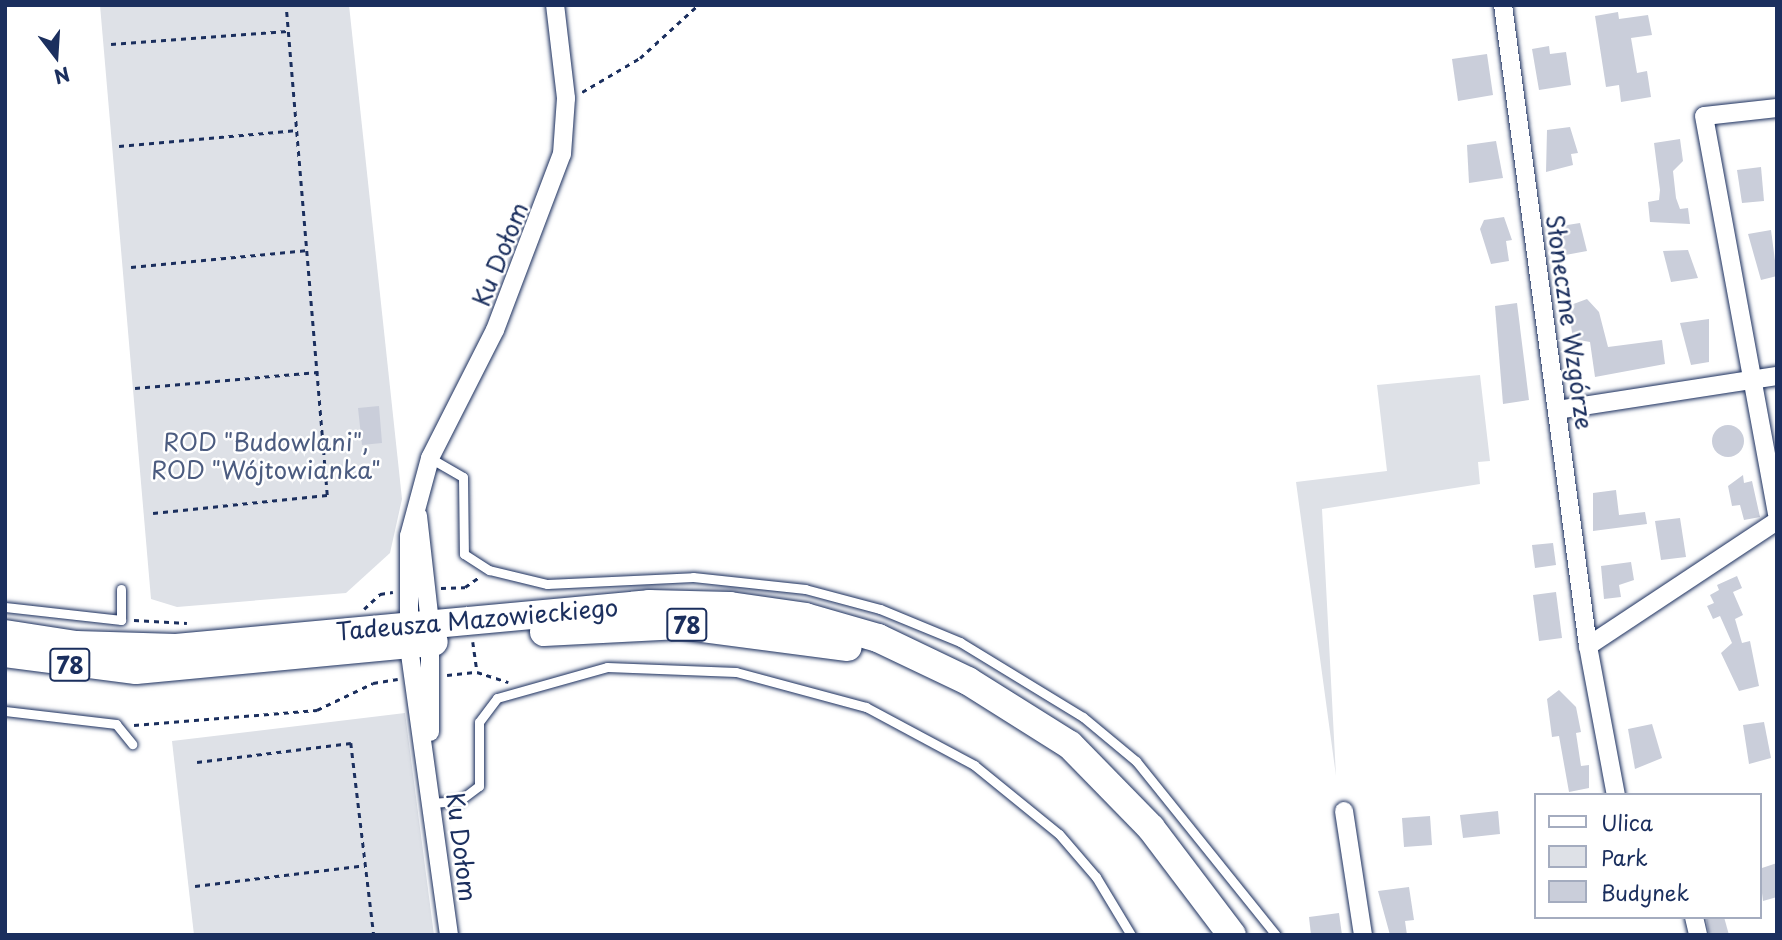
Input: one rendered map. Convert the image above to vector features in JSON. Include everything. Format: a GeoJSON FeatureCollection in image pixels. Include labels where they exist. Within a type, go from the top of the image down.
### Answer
{"type":"FeatureCollection","features":[{"type":"Feature","properties":{"kind":"main road","name":"Tadeusza Mazowieckiego"},"geometry":{"type":"LineString","coordinates":[[5,653],[136,670],[649,604],[730,606],[842,626],[939,668],[1070,745],[1114,785],[1232,935]]}},
{"type":"Feature","properties":{"kind":"main road","name":"Tadeusza Mazowieckiego"},"geometry":{"type":"LineString","coordinates":[[5,634],[76,645],[176,648],[420,634]]}},
{"type":"Feature","properties":{"kind":"main road","name":"Tadeusza Mazowieckiego"},"geometry":{"type":"LineString","coordinates":[[1184,872],[1221,935]]}},
{"type":"Feature","properties":{"kind":"street","name":"Ku Dołom"},"geometry":{"type":"LineString","coordinates":[[427,765],[433,676],[408,590],[417,506],[430,458],[495,330],[549,197],[562,154],[566,98],[555,5]]}},
{"type":"Feature","properties":{"kind":"street","name":"Słoneczne Wzgórze"},"geometry":{"type":"LineString","coordinates":[[1503,5],[1588,646],[1616,793]]}},
{"type":"Feature","properties":{"kind":"street"},"geometry":{"type":"LineString","coordinates":[[1777,108],[1704,116],[1749,381],[1777,513]]}},
{"type":"Feature","properties":{"kind":"street"},"geometry":{"type":"LineString","coordinates":[[1557,410],[1777,376]]}},
{"type":"Feature","properties":{"kind":"street","name":"Ku Dołom"},"geometry":{"type":"LineString","coordinates":[[417,506],[426,589],[413,677],[449,935]]}},
{"type":"Feature","properties":{"kind":"street"},"geometry":{"type":"LineString","coordinates":[[1588,646],[1777,522]]}},
{"type":"Feature","properties":{"kind":"street"},"geometry":{"type":"LineString","coordinates":[[1344,811],[1363,935]]}},
{"type":"Feature","properties":{"kind":"lane"},"geometry":{"type":"LineString","coordinates":[[430,458],[463,477],[464,554],[489,570],[547,584],[693,577],[805,589],[880,609],[960,642],[1083,717],[1136,761],[1276,935]]}},
{"type":"Feature","properties":{"kind":"lane"},"geometry":{"type":"LineString","coordinates":[[5,607],[121,620],[121,589]]}},
{"type":"Feature","properties":{"kind":"lane"},"geometry":{"type":"LineString","coordinates":[[431,803],[459,801],[478,786],[479,722],[485,708],[517,690],[607,667],[668,665],[736,672],[866,707],[929,738],[1021,799],[1096,877],[1131,935]]}},
{"type":"Feature","properties":{"kind":"lane"},"geometry":{"type":"LineString","coordinates":[[5,710],[116,724],[132,744]]}},
{"type":"Feature","properties":{"kind":"path"},"geometry":{"type":"LineString","coordinates":[[153,513],[327,495],[286,5]]}},
{"type":"Feature","properties":{"kind":"path"},"geometry":{"type":"LineString","coordinates":[[566,98],[639,58],[698,5]]}},
{"type":"Feature","properties":{"kind":"path"},"geometry":{"type":"LineString","coordinates":[[111,44],[288,31]]}},
{"type":"Feature","properties":{"kind":"path"},"geometry":{"type":"LineString","coordinates":[[119,146],[297,130]]}},
{"type":"Feature","properties":{"kind":"path"},"geometry":{"type":"LineString","coordinates":[[131,267],[308,250]]}},
{"type":"Feature","properties":{"kind":"path"},"geometry":{"type":"LineString","coordinates":[[135,388],[318,372]]}},
{"type":"Feature","properties":{"kind":"path"},"geometry":{"type":"LineString","coordinates":[[426,589],[465,587],[489,570]]}},
{"type":"Feature","properties":{"kind":"path"},"geometry":{"type":"LineString","coordinates":[[353,611],[380,594],[408,590]]}},
{"type":"Feature","properties":{"kind":"path"},"geometry":{"type":"LineString","coordinates":[[121,620],[190,624]]}},
{"type":"Feature","properties":{"kind":"path"},"geometry":{"type":"LineString","coordinates":[[433,676],[477,671],[517,690]]}},
{"type":"Feature","properties":{"kind":"path"},"geometry":{"type":"LineString","coordinates":[[116,724],[317,710],[373,682],[413,677]]}},
{"type":"Feature","properties":{"kind":"path"},"geometry":{"type":"LineString","coordinates":[[197,762],[351,743],[374,935]]}},
{"type":"Feature","properties":{"kind":"path"},"geometry":{"type":"LineString","coordinates":[[195,886],[365,864]]}},
{"type":"Feature","properties":{"kind":"green space","name":"ROD \"Budowlani\", ROD \"Wójtowianka\""},"geometry":{"type":"Polygon","coordinates":[[[100,5],[349,5],[402,499],[390,553],[346,593],[177,607],[151,599],[100,5]]]}},
{"type":"Feature","properties":{"kind":"green space"},"geometry":{"type":"Polygon","coordinates":[[[1480,375],[1490,461],[1478,462],[1480,484],[1322,509],[1336,776],[1296,482],[1387,471],[1377,385],[1480,375]]]}},
{"type":"Feature","properties":{"kind":"green space"},"geometry":{"type":"Polygon","coordinates":[[[405,713],[434,935],[194,935],[172,741],[405,713]]]}},
{"type":"Feature","properties":{"kind":"building"},"geometry":{"type":"Polygon","coordinates":[[[1618,12],[1619,19],[1648,15],[1652,35],[1631,38],[1637,73],[1647,71],[1651,97],[1621,102],[1619,85],[1606,87],[1595,16],[1618,12]]]}},
{"type":"Feature","properties":{"kind":"building"},"geometry":{"type":"Polygon","coordinates":[[[1549,46],[1550,54],[1566,52],[1571,85],[1539,90],[1532,49],[1549,46]]]}},
{"type":"Feature","properties":{"kind":"building"},"geometry":{"type":"Polygon","coordinates":[[[1487,54],[1493,95],[1458,101],[1452,59],[1487,54]]]}},
{"type":"Feature","properties":{"kind":"building"},"geometry":{"type":"Polygon","coordinates":[[[1570,127],[1578,153],[1571,154],[1573,165],[1546,172],[1547,130],[1570,127]]]}},
{"type":"Feature","properties":{"kind":"building"},"geometry":{"type":"Polygon","coordinates":[[[1680,139],[1683,161],[1673,171],[1676,198],[1680,209],[1688,208],[1690,224],[1650,222],[1648,202],[1659,200],[1660,190],[1654,143],[1680,139]]]}},
{"type":"Feature","properties":{"kind":"building"},"geometry":{"type":"Polygon","coordinates":[[[1496,141],[1503,178],[1469,183],[1467,145],[1496,141]]]}},
{"type":"Feature","properties":{"kind":"building"},"geometry":{"type":"Polygon","coordinates":[[[1761,167],[1764,201],[1742,203],[1737,170],[1761,167]]]}},
{"type":"Feature","properties":{"kind":"building"},"geometry":{"type":"Polygon","coordinates":[[[1504,217],[1512,240],[1506,241],[1509,261],[1491,264],[1480,229],[1484,220],[1504,217]]]}},
{"type":"Feature","properties":{"kind":"building"},"geometry":{"type":"Polygon","coordinates":[[[1580,223],[1587,251],[1560,256],[1561,226],[1580,223]]]}},
{"type":"Feature","properties":{"kind":"building"},"geometry":{"type":"Polygon","coordinates":[[[1771,230],[1777,276],[1761,280],[1748,234],[1771,230]]]}},
{"type":"Feature","properties":{"kind":"building"},"geometry":{"type":"Polygon","coordinates":[[[1688,250],[1698,278],[1671,282],[1663,251],[1688,250]]]}},
{"type":"Feature","properties":{"kind":"building"},"geometry":{"type":"Polygon","coordinates":[[[1587,299],[1599,312],[1608,347],[1662,340],[1665,364],[1595,377],[1590,342],[1573,339],[1568,306],[1587,299]]]}},
{"type":"Feature","properties":{"kind":"building"},"geometry":{"type":"Polygon","coordinates":[[[1517,303],[1529,400],[1503,404],[1495,306],[1517,303]]]}},
{"type":"Feature","properties":{"kind":"building"},"geometry":{"type":"Polygon","coordinates":[[[1709,319],[1709,362],[1691,365],[1680,323],[1709,319]]]}},
{"type":"Feature","properties":{"kind":"building"},"geometry":{"type":"Polygon","coordinates":[[[379,406],[382,443],[362,445],[358,408],[379,406]]]}},
{"type":"Feature","properties":{"kind":"building"},"geometry":{"type":"Polygon","coordinates":[[[1728,425],[1740,429],[1744,441],[1740,453],[1728,457],[1716,453],[1712,441],[1716,429],[1728,425]]]}},
{"type":"Feature","properties":{"kind":"building"},"geometry":{"type":"Polygon","coordinates":[[[1743,475],[1744,483],[1752,481],[1760,517],[1744,520],[1740,505],[1732,506],[1728,486],[1743,475]]]}},
{"type":"Feature","properties":{"kind":"building"},"geometry":{"type":"Polygon","coordinates":[[[1616,490],[1619,515],[1645,512],[1647,524],[1593,531],[1593,493],[1616,490]]]}},
{"type":"Feature","properties":{"kind":"building"},"geometry":{"type":"Polygon","coordinates":[[[1680,518],[1686,557],[1661,560],[1655,521],[1680,518]]]}},
{"type":"Feature","properties":{"kind":"building"},"geometry":{"type":"Polygon","coordinates":[[[1553,543],[1556,565],[1535,568],[1532,545],[1553,543]]]}},
{"type":"Feature","properties":{"kind":"building"},"geometry":{"type":"Polygon","coordinates":[[[1631,562],[1634,580],[1619,585],[1621,597],[1604,599],[1601,566],[1631,562]]]}},
{"type":"Feature","properties":{"kind":"building"},"geometry":{"type":"Polygon","coordinates":[[[1737,576],[1742,588],[1733,592],[1743,615],[1735,619],[1742,643],[1750,641],[1759,686],[1739,691],[1721,653],[1732,643],[1720,616],[1713,619],[1707,606],[1714,603],[1710,595],[1719,590],[1717,585],[1737,576]]]}},
{"type":"Feature","properties":{"kind":"building"},"geometry":{"type":"Polygon","coordinates":[[[1556,592],[1562,638],[1539,641],[1533,595],[1556,592]]]}},
{"type":"Feature","properties":{"kind":"building"},"geometry":{"type":"Polygon","coordinates":[[[1559,690],[1576,707],[1581,732],[1576,733],[1581,766],[1589,765],[1589,788],[1569,792],[1559,736],[1552,737],[1547,699],[1559,690]]]}},
{"type":"Feature","properties":{"kind":"building"},"geometry":{"type":"Polygon","coordinates":[[[1764,722],[1771,758],[1749,764],[1743,725],[1764,722]]]}},
{"type":"Feature","properties":{"kind":"building"},"geometry":{"type":"Polygon","coordinates":[[[1652,724],[1662,758],[1635,769],[1628,729],[1652,724]]]}},
{"type":"Feature","properties":{"kind":"building"},"geometry":{"type":"Polygon","coordinates":[[[1498,811],[1500,834],[1463,838],[1460,815],[1498,811]]]}},
{"type":"Feature","properties":{"kind":"building"},"geometry":{"type":"Polygon","coordinates":[[[1430,816],[1432,845],[1404,847],[1402,818],[1430,816]]]}},
{"type":"Feature","properties":{"kind":"building"},"geometry":{"type":"Polygon","coordinates":[[[1777,863],[1777,897],[1763,901],[1761,868],[1777,863]]]}},
{"type":"Feature","properties":{"kind":"building"},"geometry":{"type":"Polygon","coordinates":[[[1409,887],[1414,920],[1405,921],[1407,935],[1390,935],[1378,891],[1409,887]]]}},
{"type":"Feature","properties":{"kind":"building"},"geometry":{"type":"Polygon","coordinates":[[[1339,913],[1342,935],[1311,935],[1309,917],[1339,913]]]}},
{"type":"Feature","properties":{"kind":"building"},"geometry":{"type":"Polygon","coordinates":[[[1706,919],[1725,919],[1729,935],[1709,935],[1706,919]]]}}]}
